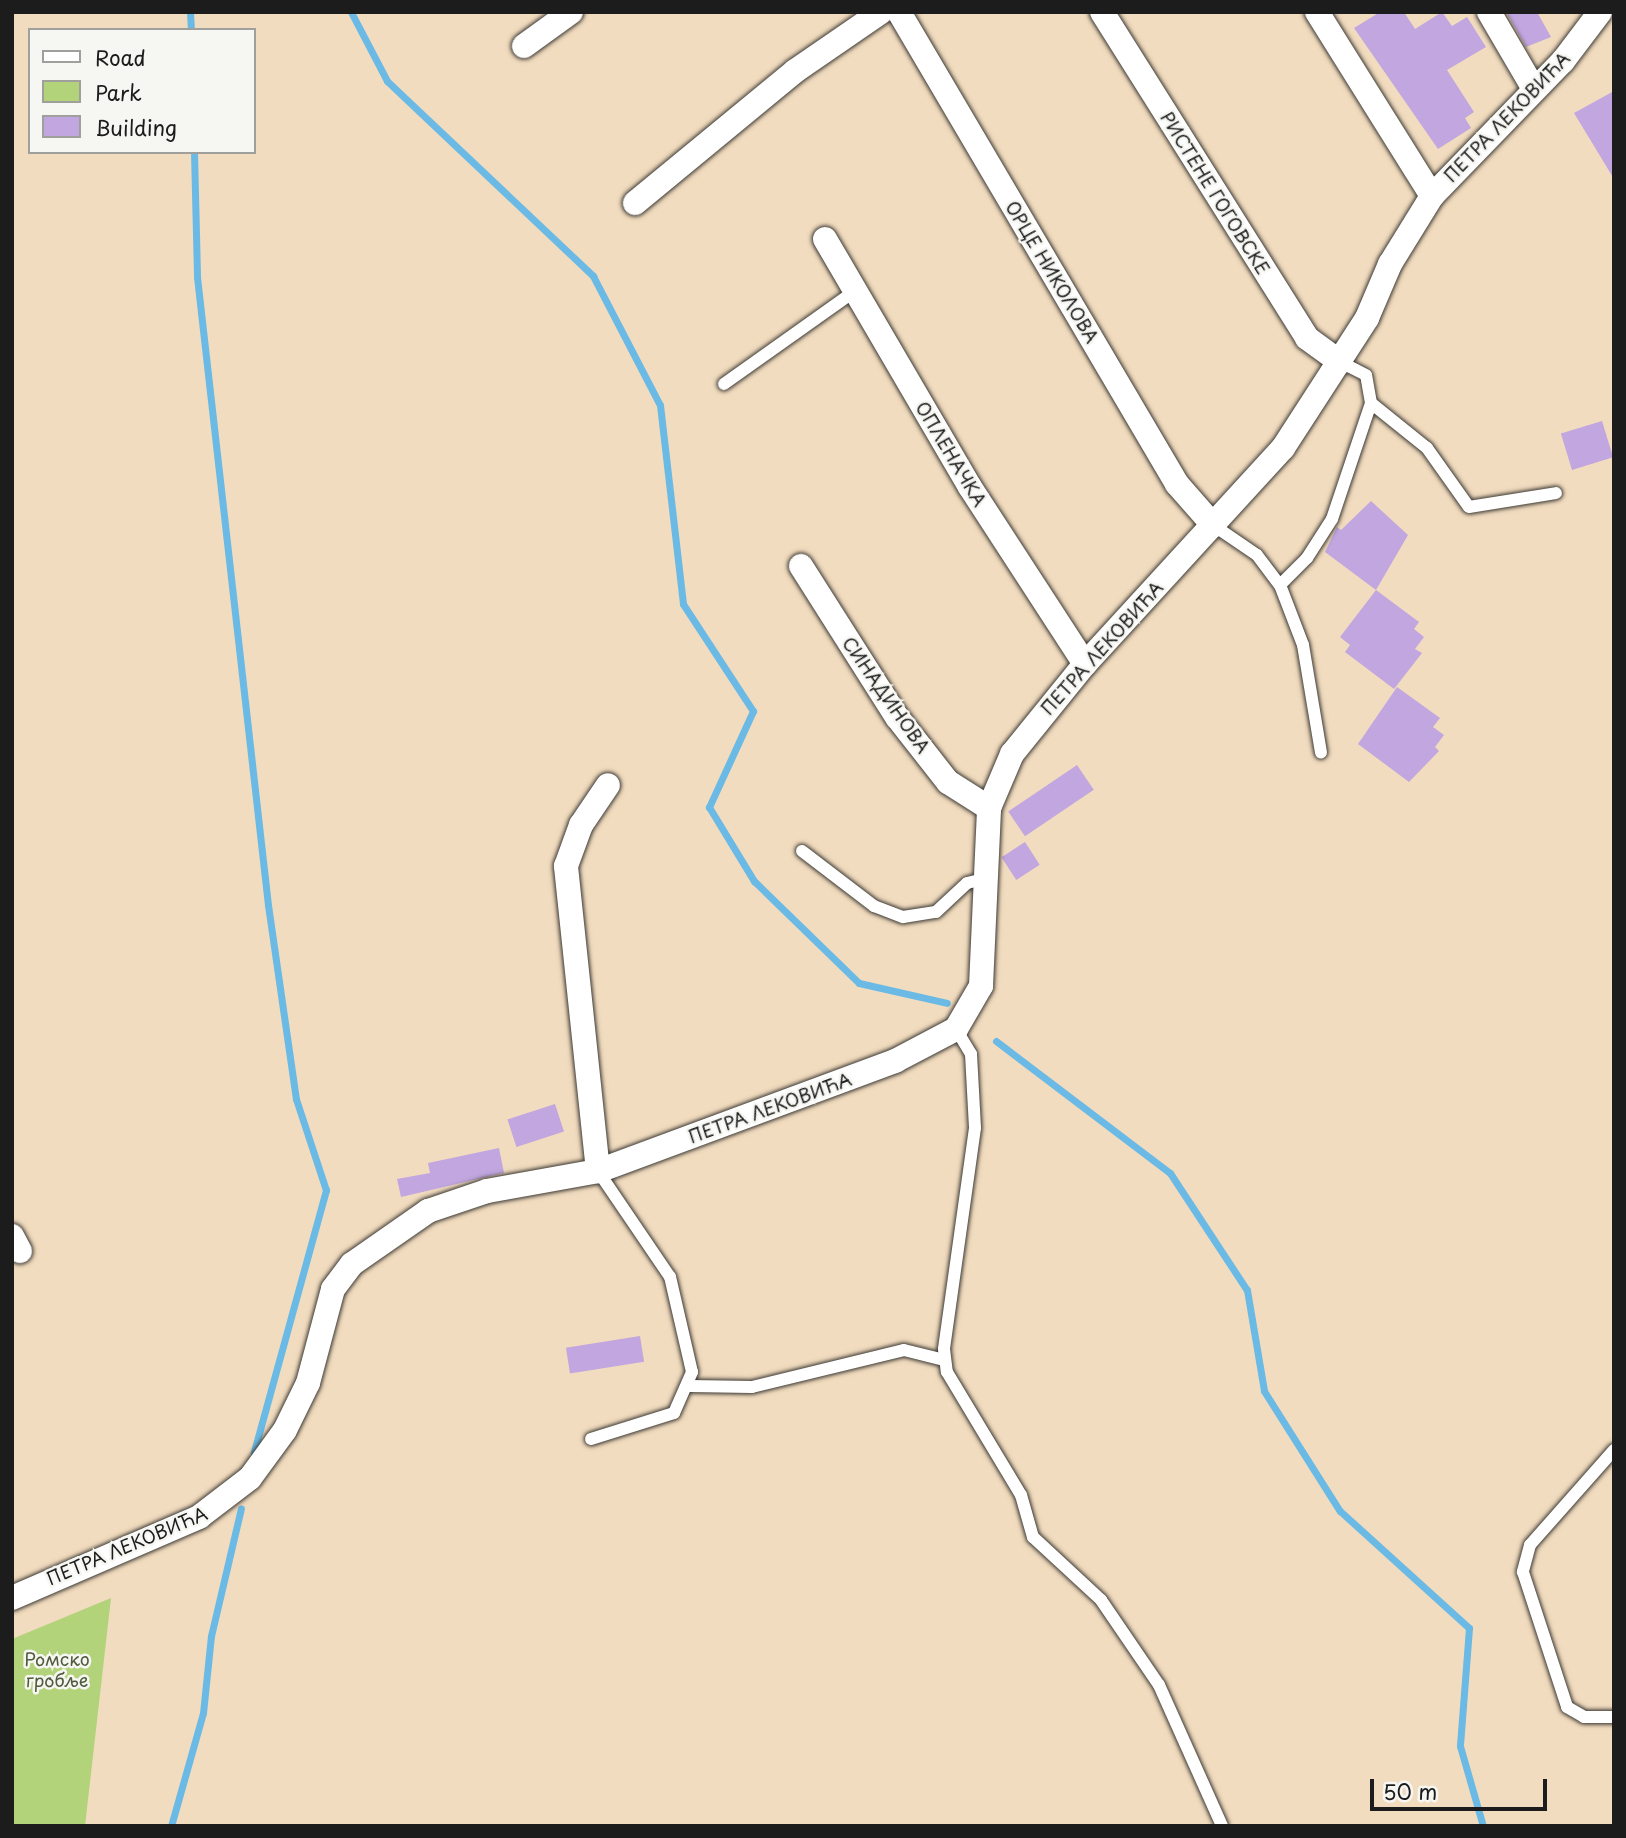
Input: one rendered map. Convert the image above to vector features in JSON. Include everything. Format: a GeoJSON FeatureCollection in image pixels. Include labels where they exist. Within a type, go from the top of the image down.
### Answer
{"type":"FeatureCollection","features":[{"type":"Feature","properties":{"kind":"street"},"geometry":{"type":"LineString","coordinates":[[524,46],[571,12]]}},
{"type":"Feature","properties":{"kind":"street"},"geometry":{"type":"LineString","coordinates":[[635,203],[795,72],[881,12]]}},
{"type":"Feature","properties":{"kind":"street","name":"ОРЦЕ НИКОЛОВА"},"geometry":{"type":"LineString","coordinates":[[899,12],[1177,484],[1213,525]]}},
{"type":"Feature","properties":{"kind":"street","name":"РИСТЕНЕ ГОГОВСКЕ"},"geometry":{"type":"LineString","coordinates":[[1102,12],[1307,338],[1340,362]]}},
{"type":"Feature","properties":{"kind":"street"},"geometry":{"type":"LineString","coordinates":[[1317,12],[1432,196]]}},
{"type":"Feature","properties":{"kind":"street"},"geometry":{"type":"LineString","coordinates":[[1489,12],[1534,89]]}},
{"type":"Feature","properties":{"kind":"street","name":"ПЕТРА ЛЕКОВИЋА"},"geometry":{"type":"LineString","coordinates":[[21,1593],[199,1517],[250,1478],[285,1430],[308,1383],[333,1289],[352,1264],[396,1231],[453,1201],[598,1171],[895,1061],[956,1029],[981,986],[989,808],[1012,754],[1085,664],[1283,448],[1340,362],[1432,196],[1534,89],[1600,12]]}},
{"type":"Feature","properties":{"kind":"street","name":"ОПЛЕНАЧКА"},"geometry":{"type":"LineString","coordinates":[[825,239],[1085,664]]}},
{"type":"Feature","properties":{"kind":"street","name":"СИНАДИНОВА"},"geometry":{"type":"LineString","coordinates":[[801,566],[897,717],[955,788],[989,808]]}},
{"type":"Feature","properties":{"kind":"street"},"geometry":{"type":"LineString","coordinates":[[598,1171],[566,866],[581,825],[608,785]]}},
{"type":"Feature","properties":{"kind":"lane"},"geometry":{"type":"LineString","coordinates":[[724,384],[855,291]]}},
{"type":"Feature","properties":{"kind":"lane"},"geometry":{"type":"LineString","coordinates":[[1280,585],[1307,558],[1332,519],[1371,403],[1366,375],[1340,362]]}},
{"type":"Feature","properties":{"kind":"lane"},"geometry":{"type":"LineString","coordinates":[[1371,403],[1427,448],[1469,507],[1482,510],[1556,493]]}},
{"type":"Feature","properties":{"kind":"lane"},"geometry":{"type":"LineString","coordinates":[[1213,525],[1257,555],[1280,585],[1303,645],[1321,753]]}},
{"type":"Feature","properties":{"kind":"lane"},"geometry":{"type":"LineString","coordinates":[[802,851],[874,906],[903,917],[936,912],[967,883],[985,878]]}},
{"type":"Feature","properties":{"kind":"lane"},"geometry":{"type":"LineString","coordinates":[[956,1029],[971,1055],[975,1128],[944,1360],[1021,1495],[1033,1537],[1101,1600],[1159,1685],[1222,1826]]}},
{"type":"Feature","properties":{"kind":"lane"},"geometry":{"type":"LineString","coordinates":[[591,1438],[657,1422],[674,1413],[690,1386],[685,1323],[670,1277],[598,1171]]}},
{"type":"Feature","properties":{"kind":"lane"},"geometry":{"type":"LineString","coordinates":[[690,1386],[752,1387],[904,1350],[944,1360]]}},
{"type":"Feature","properties":{"kind":"lane"},"geometry":{"type":"LineString","coordinates":[[1614,1450],[1530,1545],[1523,1572],[1567,1707],[1584,1717],[1614,1717]]}},
{"type":"Feature","properties":{"kind":"green space","name":"Ромско гробље"},"geometry":{"type":"Polygon","coordinates":[[[111,1598],[85,1826],[12,1826],[12,1639],[111,1598]]]}},
{"type":"Feature","properties":{"kind":"building"},"geometry":{"type":"Polygon","coordinates":[[[1380,12],[1404,12],[1415,29],[1442,12],[1452,26],[1467,17],[1486,47],[1447,70],[1474,112],[1465,118],[1471,128],[1438,149],[1354,28],[1380,12]]]}},
{"type":"Feature","properties":{"kind":"building"},"geometry":{"type":"Polygon","coordinates":[[[1506,12],[1537,12],[1551,37],[1526,47],[1506,12]]]}},
{"type":"Feature","properties":{"kind":"building"},"geometry":{"type":"Polygon","coordinates":[[[1614,91],[1614,179],[1574,113],[1614,91]]]}},
{"type":"Feature","properties":{"kind":"building"},"geometry":{"type":"Polygon","coordinates":[[[1602,421],[1613,457],[1572,470],[1561,434],[1602,421]]]}},
{"type":"Feature","properties":{"kind":"building"},"geometry":{"type":"Polygon","coordinates":[[[1371,501],[1408,535],[1376,590],[1325,552],[1337,527],[1341,530],[1371,501]]]}},
{"type":"Feature","properties":{"kind":"building"},"geometry":{"type":"Polygon","coordinates":[[[1376,590],[1419,622],[1414,629],[1424,637],[1415,649],[1422,653],[1394,689],[1345,652],[1350,645],[1340,637],[1376,590]]]}},
{"type":"Feature","properties":{"kind":"building"},"geometry":{"type":"Polygon","coordinates":[[[1397,687],[1440,718],[1433,727],[1444,735],[1435,747],[1439,751],[1409,782],[1358,744],[1397,687]]]}},
{"type":"Feature","properties":{"kind":"building"},"geometry":{"type":"Polygon","coordinates":[[[1077,765],[1094,790],[1025,836],[1008,811],[1077,765]]]}},
{"type":"Feature","properties":{"kind":"building"},"geometry":{"type":"Polygon","coordinates":[[[1025,842],[1040,865],[1016,880],[1002,857],[1025,842]]]}},
{"type":"Feature","properties":{"kind":"building"},"geometry":{"type":"Polygon","coordinates":[[[555,1104],[564,1132],[516,1147],[507,1119],[555,1104]]]}},
{"type":"Feature","properties":{"kind":"building"},"geometry":{"type":"Polygon","coordinates":[[[499,1148],[504,1173],[401,1197],[397,1179],[430,1173],[428,1163],[499,1148]]]}},
{"type":"Feature","properties":{"kind":"building"},"geometry":{"type":"Polygon","coordinates":[[[640,1336],[644,1362],[570,1373],[566,1348],[640,1336]]]}},
{"type":"Feature","properties":{"kind":"waterway"},"geometry":{"type":"LineString","coordinates":[[190,12],[191,28]]}},
{"type":"Feature","properties":{"kind":"waterway"},"geometry":{"type":"LineString","coordinates":[[351,12],[387,81],[593,276],[660,405],[683,604],[753,711],[709,807],[754,881],[859,983],[947,1003]]}},
{"type":"Feature","properties":{"kind":"waterway"},"geometry":{"type":"LineString","coordinates":[[194,154],[197,277],[268,905],[296,1099],[326,1190],[254,1452]]}},
{"type":"Feature","properties":{"kind":"waterway"},"geometry":{"type":"LineString","coordinates":[[996,1041],[1170,1173],[1247,1290],[1264,1391],[1340,1511],[1469,1628],[1460,1746],[1483,1826]]}},
{"type":"Feature","properties":{"kind":"waterway"},"geometry":{"type":"LineString","coordinates":[[171,1826],[203,1713],[211,1636],[241,1508]]}}]}
